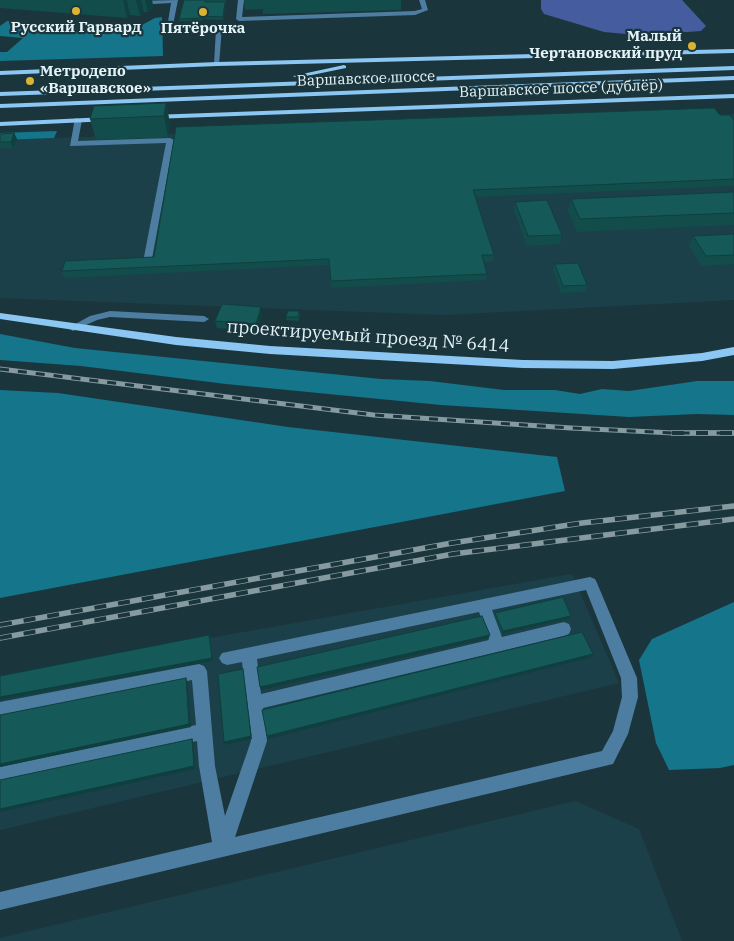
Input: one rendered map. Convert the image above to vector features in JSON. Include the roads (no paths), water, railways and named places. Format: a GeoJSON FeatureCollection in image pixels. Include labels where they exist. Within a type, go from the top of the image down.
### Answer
{"type":"FeatureCollection","features":[{"type":"Feature","properties":{"kind":"main road","name":"Варшавское шоссе (дублёр)"},"geometry":{"type":"LineString","coordinates":[[0,73],[217,64],[688,52]]}},
{"type":"Feature","properties":{"kind":"main road"},"geometry":{"type":"LineString","coordinates":[[238,84],[287,78],[359,64],[403,59]]}},
{"type":"Feature","properties":{"kind":"main road","name":"Варшавское шоссе"},"geometry":{"type":"LineString","coordinates":[[0,94],[238,84],[734,68]]}},
{"type":"Feature","properties":{"kind":"main road","name":"Варшавское шоссе"},"geometry":{"type":"LineString","coordinates":[[0,106],[734,78]]}},
{"type":"Feature","properties":{"kind":"main road"},"geometry":{"type":"LineString","coordinates":[[349,93],[427,97],[690,98]]}},
{"type":"Feature","properties":{"kind":"main road","name":"Варшавское шоссе (дублёр)"},"geometry":{"type":"LineString","coordinates":[[146,118],[734,96]]}},
{"type":"Feature","properties":{"kind":"main road"},"geometry":{"type":"LineString","coordinates":[[0,124],[118,119]]}},
{"type":"Feature","properties":{"kind":"main road","name":"проектируемый проезд № 6414"},"geometry":{"type":"LineString","coordinates":[[0,316],[73,328],[176,341],[270,350],[523,364],[613,365],[734,351]]}},
{"type":"Feature","properties":{"kind":"street"},"geometry":{"type":"LineString","coordinates":[[125,3],[175,0],[169,27],[219,27],[217,64]]}},
{"type":"Feature","properties":{"kind":"street"},"geometry":{"type":"LineString","coordinates":[[241,0],[239,19],[415,13],[425,10],[422,0]]}},
{"type":"Feature","properties":{"kind":"street"},"geometry":{"type":"LineString","coordinates":[[688,52],[734,52]]}},
{"type":"Feature","properties":{"kind":"street"},"geometry":{"type":"LineString","coordinates":[[78,120],[73,144],[170,140],[148,262]]}},
{"type":"Feature","properties":{"kind":"street"},"geometry":{"type":"LineString","coordinates":[[73,328],[94,318],[110,314],[204,319]]}},
{"type":"Feature","properties":{"kind":"street"},"geometry":{"type":"LineString","coordinates":[[0,901],[607,758],[620,734],[630,696],[629,678],[590,583],[228,658]]}},
{"type":"Feature","properties":{"kind":"street"},"geometry":{"type":"LineString","coordinates":[[483,605],[498,645]]}},
{"type":"Feature","properties":{"kind":"street"},"geometry":{"type":"LineString","coordinates":[[254,703],[564,629]]}},
{"type":"Feature","properties":{"kind":"street"},"geometry":{"type":"LineString","coordinates":[[222,849],[259,741],[249,653]]}},
{"type":"Feature","properties":{"kind":"street"},"geometry":{"type":"LineString","coordinates":[[0,710],[199,671],[207,766],[222,849]]}},
{"type":"Feature","properties":{"kind":"street"},"geometry":{"type":"LineString","coordinates":[[0,774],[204,731]]}},
{"type":"Feature","properties":{"kind":"railway"},"geometry":{"type":"LineString","coordinates":[[0,369],[374,415],[674,433]]}},
{"type":"Feature","properties":{"kind":"railway"},"geometry":{"type":"LineString","coordinates":[[674,433],[734,433]]}},
{"type":"Feature","properties":{"kind":"railway"},"geometry":{"type":"LineString","coordinates":[[0,625],[452,543],[582,523],[734,506]]}},
{"type":"Feature","properties":{"kind":"railway"},"geometry":{"type":"LineString","coordinates":[[0,638],[453,554],[734,519]]}},
{"type":"Feature","properties":{"kind":"place","name":"Русский Гарвард"},"geometry":{"type":"Point","coordinates":[76,11]}},
{"type":"Feature","properties":{"kind":"place","name":"Пятёрочка"},"geometry":{"type":"Point","coordinates":[203,12]}},
{"type":"Feature","properties":{"kind":"place","name":"Малый Чертановский пруд"},"geometry":{"type":"Point","coordinates":[692,46]}},
{"type":"Feature","properties":{"kind":"place","name":"Метродепо «Варшавское»"},"geometry":{"type":"Point","coordinates":[30,81]}}]}
